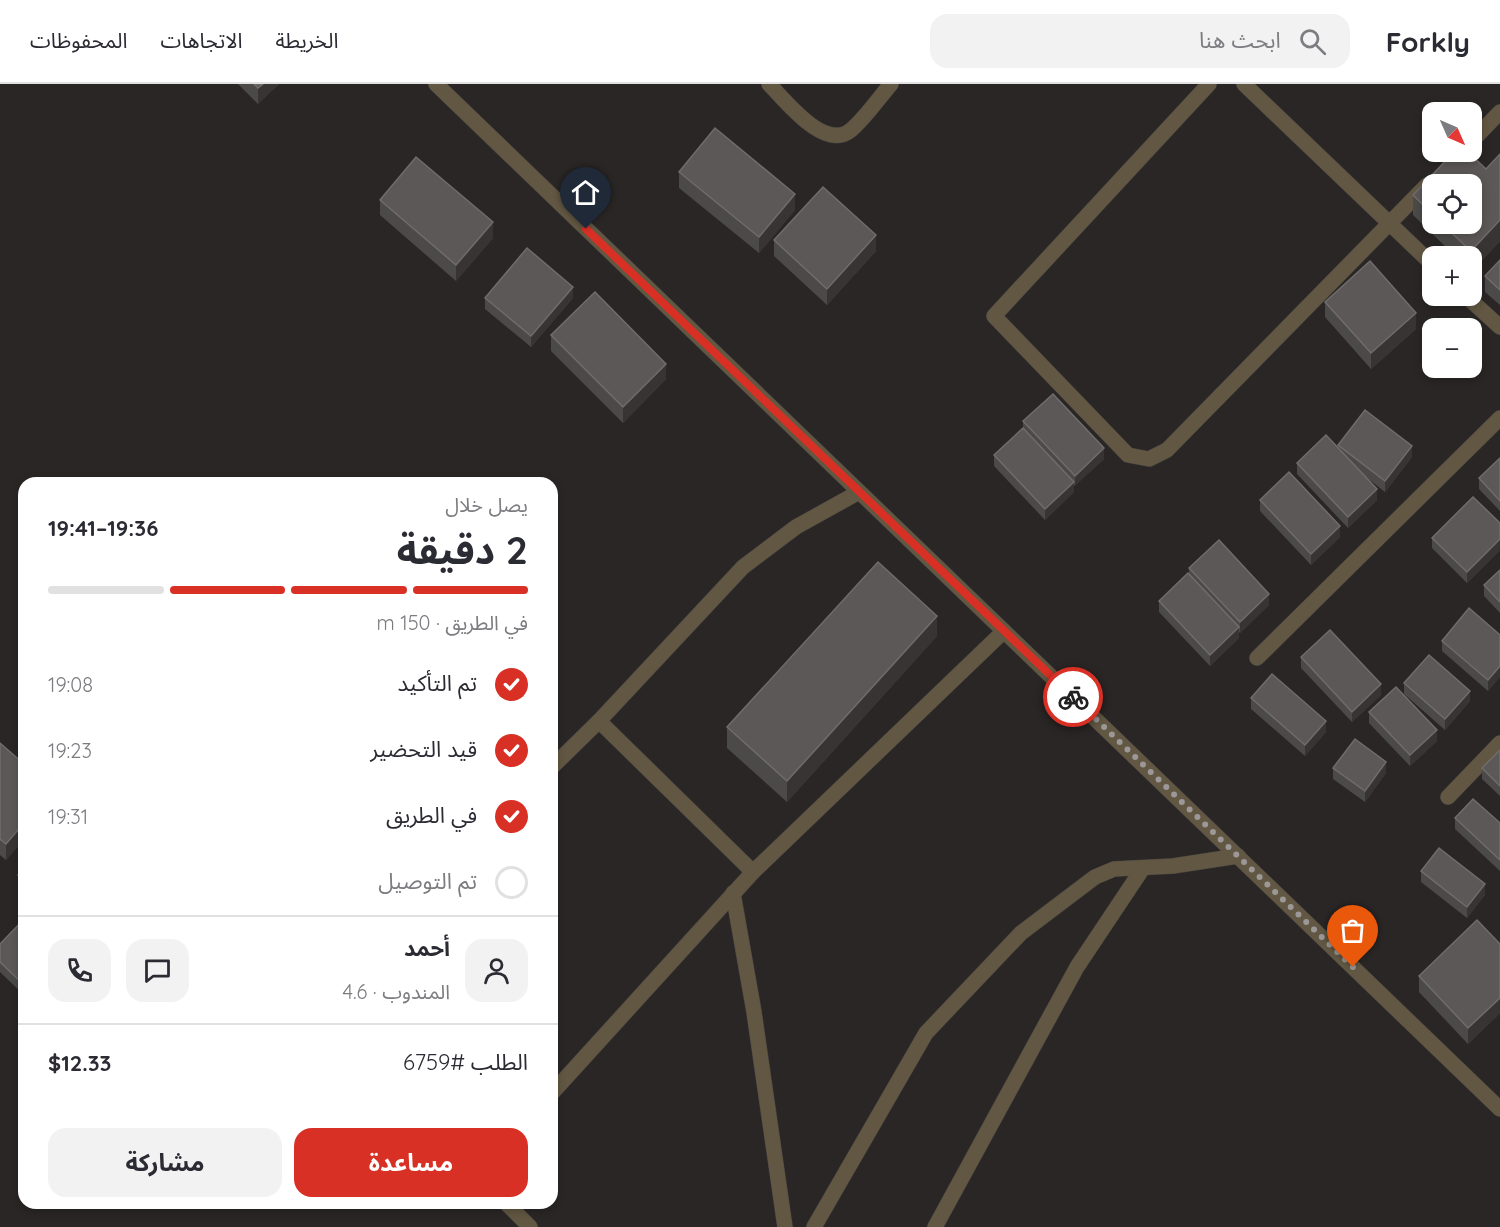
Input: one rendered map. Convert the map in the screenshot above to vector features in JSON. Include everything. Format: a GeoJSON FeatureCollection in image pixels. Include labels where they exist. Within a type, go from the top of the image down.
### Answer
{"type":"FeatureCollection","features":[{"type":"Feature","properties":{"kind":"street"},"geometry":{"type":"LineString","coordinates":[[436,84],[1500,1109]]}},
{"type":"Feature","properties":{"kind":"street"},"geometry":{"type":"LineString","coordinates":[[769,84],[816,129],[832,136],[849,131],[891,84]]}},
{"type":"Feature","properties":{"kind":"street"},"geometry":{"type":"LineString","coordinates":[[1209,84],[994,316],[1128,455],[1149,459],[1167,450],[1422,190]]}},
{"type":"Feature","properties":{"kind":"street"},"geometry":{"type":"LineString","coordinates":[[1244,84],[1422,254]]}},
{"type":"Feature","properties":{"kind":"street"},"geometry":{"type":"LineString","coordinates":[[1482,131],[1500,112]]}},
{"type":"Feature","properties":{"kind":"street"},"geometry":{"type":"LineString","coordinates":[[1477,306],[1500,327]]}},
{"type":"Feature","properties":{"kind":"street"},"geometry":{"type":"LineString","coordinates":[[1257,658],[1500,418]]}},
{"type":"Feature","properties":{"kind":"street"},"geometry":{"type":"LineString","coordinates":[[558,761],[599,721],[743,567],[796,527],[859,492]]}},
{"type":"Feature","properties":{"kind":"street"},"geometry":{"type":"LineString","coordinates":[[558,1086],[753,872],[1004,631]]}},
{"type":"Feature","properties":{"kind":"street"},"geometry":{"type":"LineString","coordinates":[[599,721],[753,872]]}},
{"type":"Feature","properties":{"kind":"street"},"geometry":{"type":"LineString","coordinates":[[1448,797],[1500,743]]}},
{"type":"Feature","properties":{"kind":"street"},"geometry":{"type":"LineString","coordinates":[[814,1227],[926,1033],[1021,933],[1095,877],[1114,869],[1173,866],[1238,856]]}},
{"type":"Feature","properties":{"kind":"street"},"geometry":{"type":"LineString","coordinates":[[935,1227],[1077,967],[1143,868]]}},
{"type":"Feature","properties":{"kind":"street"},"geometry":{"type":"LineString","coordinates":[[733,893],[754,1011],[785,1227]]}},
{"type":"Feature","properties":{"kind":"street"},"geometry":{"type":"LineString","coordinates":[[512,1209],[530,1227]]}},
{"type":"Feature","properties":{"kind":"building"},"geometry":{"type":"Polygon","coordinates":[[[715,128],[795,194],[759,237],[679,172],[715,128]]]}},
{"type":"Feature","properties":{"kind":"building"},"geometry":{"type":"Polygon","coordinates":[[[1500,154],[1500,220],[1476,246],[1466,246],[1453,234],[1482,234],[1482,174],[1433,174],[1444,162],[1479,162],[1486,169],[1500,154]]]}},
{"type":"Feature","properties":{"kind":"building"},"geometry":{"type":"Polygon","coordinates":[[[416,157],[493,222],[456,265],[380,200],[416,157]]]}},
{"type":"Feature","properties":{"kind":"building"},"geometry":{"type":"Polygon","coordinates":[[[1422,186],[1422,204],[1413,195],[1422,186]]]}},
{"type":"Feature","properties":{"kind":"building"},"geometry":{"type":"Polygon","coordinates":[[[823,187],[876,235],[827,289],[774,240],[823,187]]]}},
{"type":"Feature","properties":{"kind":"building"},"geometry":{"type":"Polygon","coordinates":[[[527,248],[573,287],[531,336],[485,298],[527,248]]]}},
{"type":"Feature","properties":{"kind":"building"},"geometry":{"type":"Polygon","coordinates":[[[1500,260],[1500,290],[1485,276],[1500,260]]]}},
{"type":"Feature","properties":{"kind":"building"},"geometry":{"type":"Polygon","coordinates":[[[1370,261],[1416,313],[1371,353],[1325,302],[1370,261]]]}},
{"type":"Feature","properties":{"kind":"building"},"geometry":{"type":"Polygon","coordinates":[[[595,292],[666,364],[623,407],[551,335],[595,292]]]}},
{"type":"Feature","properties":{"kind":"building"},"geometry":{"type":"Polygon","coordinates":[[[1053,394],[1104,448],[1075,476],[1023,421],[1053,394]]]}},
{"type":"Feature","properties":{"kind":"building"},"geometry":{"type":"Polygon","coordinates":[[[1365,410],[1412,446],[1385,481],[1338,445],[1365,410]]]}},
{"type":"Feature","properties":{"kind":"building"},"geometry":{"type":"Polygon","coordinates":[[[1023,428],[1074,482],[1045,509],[994,455],[1023,428]]]}},
{"type":"Feature","properties":{"kind":"building"},"geometry":{"type":"Polygon","coordinates":[[[1326,435],[1377,489],[1348,517],[1297,463],[1326,435]]]}},
{"type":"Feature","properties":{"kind":"building"},"geometry":{"type":"Polygon","coordinates":[[[1500,458],[1500,501],[1479,478],[1500,458]]]}},
{"type":"Feature","properties":{"kind":"building"},"geometry":{"type":"Polygon","coordinates":[[[1289,472],[1340,526],[1311,554],[1260,500],[1289,472]]]}},
{"type":"Feature","properties":{"kind":"building"},"geometry":{"type":"Polygon","coordinates":[[[1473,497],[1500,523],[1500,539],[1467,572],[1432,538],[1473,497]]]}},
{"type":"Feature","properties":{"kind":"building"},"geometry":{"type":"Polygon","coordinates":[[[1219,540],[1269,594],[1240,622],[1189,568],[1219,540]]]}},
{"type":"Feature","properties":{"kind":"building"},"geometry":{"type":"Polygon","coordinates":[[[878,562],[937,616],[787,781],[727,727],[878,562]]]}},
{"type":"Feature","properties":{"kind":"building"},"geometry":{"type":"Polygon","coordinates":[[[1500,570],[1500,602],[1484,585],[1500,570]]]}},
{"type":"Feature","properties":{"kind":"building"},"geometry":{"type":"Polygon","coordinates":[[[1188,573],[1239,627],[1210,655],[1159,601],[1188,573]]]}},
{"type":"Feature","properties":{"kind":"building"},"geometry":{"type":"Polygon","coordinates":[[[1469,608],[1500,635],[1500,666],[1488,680],[1442,641],[1469,608]]]}},
{"type":"Feature","properties":{"kind":"building"},"geometry":{"type":"Polygon","coordinates":[[[1330,630],[1381,684],[1352,712],[1301,657],[1330,630]]]}},
{"type":"Feature","properties":{"kind":"building"},"geometry":{"type":"Polygon","coordinates":[[[1429,655],[1470,691],[1445,719],[1404,683],[1429,655]]]}},
{"type":"Feature","properties":{"kind":"building"},"geometry":{"type":"Polygon","coordinates":[[[1272,674],[1326,721],[1305,745],[1251,698],[1272,674]]]}},
{"type":"Feature","properties":{"kind":"building"},"geometry":{"type":"Polygon","coordinates":[[[1396,687],[1437,730],[1410,755],[1369,712],[1396,687]]]}},
{"type":"Feature","properties":{"kind":"building"},"geometry":{"type":"Polygon","coordinates":[[[1355,739],[1386,762],[1365,791],[1333,768],[1355,739]]]}},
{"type":"Feature","properties":{"kind":"building"},"geometry":{"type":"Polygon","coordinates":[[[0,743],[18,759],[18,830],[6,844],[0,839],[0,743]]]}},
{"type":"Feature","properties":{"kind":"building"},"geometry":{"type":"Polygon","coordinates":[[[1500,750],[1500,786],[1482,768],[1500,750]]]}},
{"type":"Feature","properties":{"kind":"building"},"geometry":{"type":"Polygon","coordinates":[[[1473,799],[1500,823],[1500,860],[1455,818],[1473,799]]]}},
{"type":"Feature","properties":{"kind":"building"},"geometry":{"type":"Polygon","coordinates":[[[1439,848],[1485,884],[1467,907],[1421,871],[1439,848]]]}},
{"type":"Feature","properties":{"kind":"building"},"geometry":{"type":"Polygon","coordinates":[[[1477,920],[1500,944],[1500,998],[1468,1028],[1419,976],[1477,920]]]}},
{"type":"Feature","properties":{"kind":"building"},"geometry":{"type":"Polygon","coordinates":[[[18,925],[18,979],[0,962],[0,944],[18,925]]]}},
{"type":"Feature","properties":{"kind":"way so far"},"geometry":{"type":"LineString","coordinates":[[1073,697],[1353,967]]}},
{"type":"Feature","properties":{"kind":"route"},"geometry":{"type":"LineString","coordinates":[[586,229],[1073,697]]}}]}
